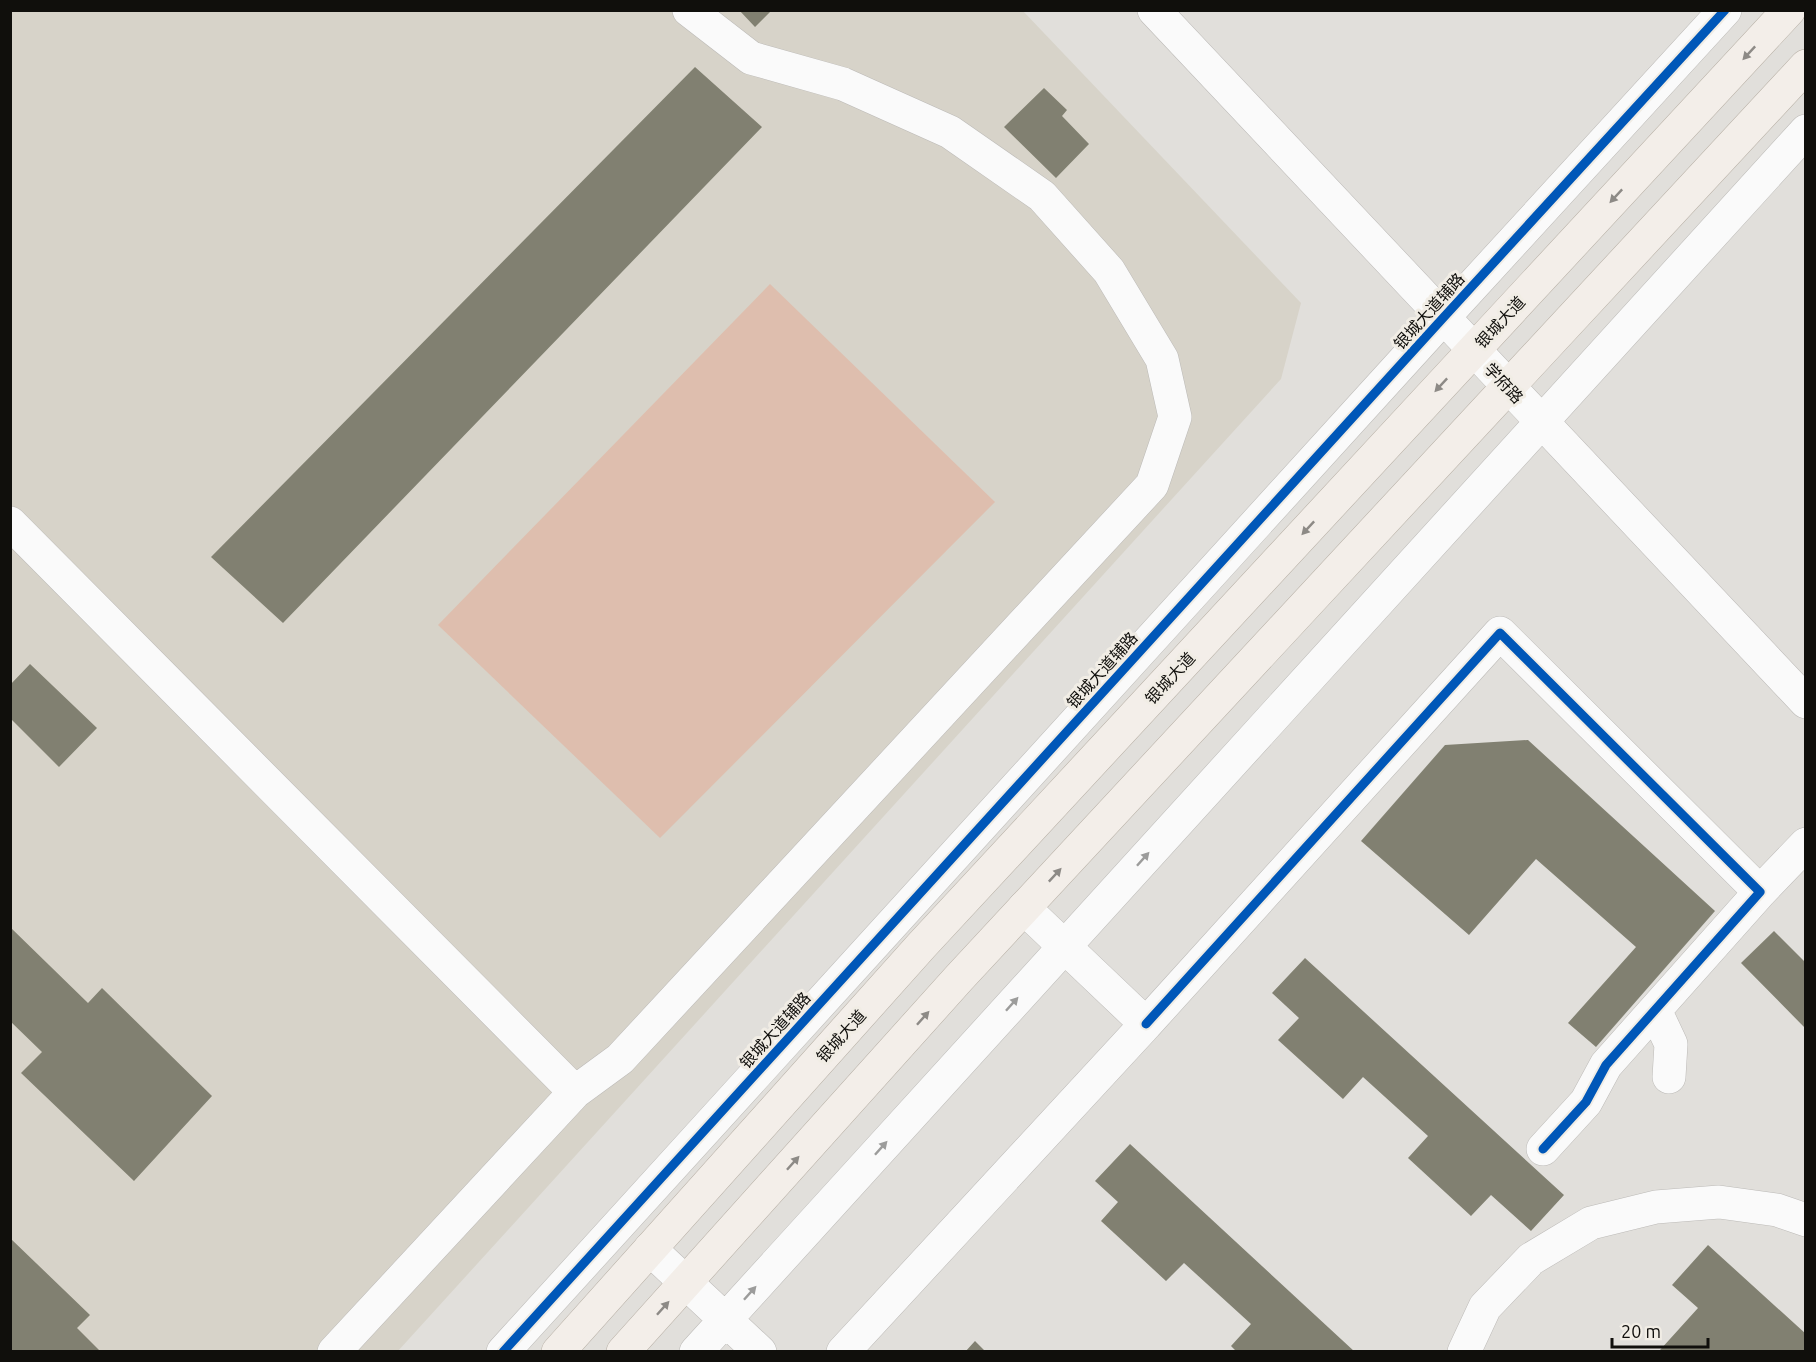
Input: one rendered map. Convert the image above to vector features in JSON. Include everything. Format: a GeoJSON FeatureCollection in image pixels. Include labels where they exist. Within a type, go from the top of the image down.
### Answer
{"type":"FeatureCollection","features":[{"type":"Feature","properties":{"kind":"main road","name":"银城大道"},"geometry":{"type":"LineString","coordinates":[[558,1352],[922,945],[1789,10]]}},
{"type":"Feature","properties":{"kind":"main road"},"geometry":{"type":"LineString","coordinates":[[624,1352],[1024,908],[1806,66]]}},
{"type":"Feature","properties":{"kind":"street"},"geometry":{"type":"LineString","coordinates":[[334,1352],[575,1092],[620,1059],[1152,485],[1175,417],[1162,359],[1121,290],[1109,271],[1042,196],[950,132],[843,84],[751,58],[689,10]]}},
{"type":"Feature","properties":{"kind":"street","name":"学府路"},"geometry":{"type":"LineString","coordinates":[[1154,10],[1806,702]]}},
{"type":"Feature","properties":{"kind":"street","name":"银城大道辅路"},"geometry":{"type":"LineString","coordinates":[[503,1352],[1725,10]]}},
{"type":"Feature","properties":{"kind":"street"},"geometry":{"type":"LineString","coordinates":[[696,1352],[1806,131]]}},
{"type":"Feature","properties":{"kind":"street"},"geometry":{"type":"LineString","coordinates":[[11,523],[575,1092]]}},
{"type":"Feature","properties":{"kind":"street"},"geometry":{"type":"LineString","coordinates":[[843,1352],[1146,1024],[1500,633],[1760,892]]}},
{"type":"Feature","properties":{"kind":"street"},"geometry":{"type":"LineString","coordinates":[[1542,1149],[1586,1102],[1606,1065],[1760,892],[1806,844]]}},
{"type":"Feature","properties":{"kind":"street"},"geometry":{"type":"LineString","coordinates":[[1024,908],[1146,1024]]}},
{"type":"Feature","properties":{"kind":"street"},"geometry":{"type":"LineString","coordinates":[[1655,1010],[1671,1044],[1669,1077]]}},
{"type":"Feature","properties":{"kind":"street"},"geometry":{"type":"LineString","coordinates":[[1464,1352],[1485,1307],[1531,1259],[1591,1223],[1656,1207],[1719,1202],[1777,1210],[1806,1220]]}},
{"type":"Feature","properties":{"kind":"street"},"geometry":{"type":"LineString","coordinates":[[650,1249],[760,1352]]}},
{"type":"Feature","properties":{"kind":"shaded area"},"geometry":{"type":"Polygon","coordinates":[[[10,11],[1023,11],[1301,303],[1281,379],[398,1351],[11,1351],[10,11]]]}},
{"type":"Feature","properties":{"kind":"shaded area"},"geometry":{"type":"Polygon","coordinates":[[[770,284],[995,502],[660,838],[438,625],[770,284]]]}},
{"type":"Feature","properties":{"kind":"building"},"geometry":{"type":"Polygon","coordinates":[[[739,10],[772,10],[755,27],[739,10]]]}},
{"type":"Feature","properties":{"kind":"building"},"geometry":{"type":"Polygon","coordinates":[[[695,67],[762,127],[283,623],[211,557],[695,67]]]}},
{"type":"Feature","properties":{"kind":"building"},"geometry":{"type":"Polygon","coordinates":[[[1044,88],[1067,110],[1062,116],[1089,144],[1056,178],[1004,127],[1044,88]]]}},
{"type":"Feature","properties":{"kind":"building"},"geometry":{"type":"Polygon","coordinates":[[[30,664],[97,728],[59,767],[10,718],[10,685],[30,664]]]}},
{"type":"Feature","properties":{"kind":"building"},"geometry":{"type":"Polygon","coordinates":[[[1528,740],[1715,911],[1596,1047],[1568,1023],[1636,947],[1536,859],[1469,935],[1361,841],[1445,745],[1528,740]]]}},
{"type":"Feature","properties":{"kind":"building"},"geometry":{"type":"Polygon","coordinates":[[[10,927],[88,1003],[102,988],[212,1096],[134,1181],[21,1073],[42,1052],[10,1021],[10,927]]]}},
{"type":"Feature","properties":{"kind":"building"},"geometry":{"type":"Polygon","coordinates":[[[1774,931],[1806,963],[1806,1029],[1741,963],[1774,931]]]}},
{"type":"Feature","properties":{"kind":"building"},"geometry":{"type":"Polygon","coordinates":[[[1305,958],[1564,1195],[1531,1231],[1491,1195],[1471,1216],[1408,1158],[1428,1136],[1363,1077],[1343,1099],[1278,1040],[1299,1018],[1272,993],[1305,958]]]}},
{"type":"Feature","properties":{"kind":"building"},"geometry":{"type":"Polygon","coordinates":[[[1130,1144],[1355,1352],[1237,1352],[1231,1346],[1251,1324],[1184,1263],[1166,1281],[1101,1221],[1118,1202],[1095,1181],[1130,1144]]]}},
{"type":"Feature","properties":{"kind":"building"},"geometry":{"type":"Polygon","coordinates":[[[10,1238],[90,1315],[77,1328],[101,1352],[10,1352],[10,1238]]]}},
{"type":"Feature","properties":{"kind":"building"},"geometry":{"type":"Polygon","coordinates":[[[1708,1245],[1806,1334],[1806,1348],[1803,1352],[1662,1352],[1660,1350],[1698,1308],[1672,1285],[1708,1245]]]}},
{"type":"Feature","properties":{"kind":"building"},"geometry":{"type":"Polygon","coordinates":[[[975,1341],[986,1352],[965,1352],[975,1341]]]}},
{"type":"Feature","properties":{"kind":"cycle path"},"geometry":{"type":"LineString","coordinates":[[503,1352],[1725,10]]}},
{"type":"Feature","properties":{"kind":"cycle path"},"geometry":{"type":"LineString","coordinates":[[1146,1024],[1500,633],[1760,892],[1606,1065],[1586,1102],[1543,1149]]}}]}
